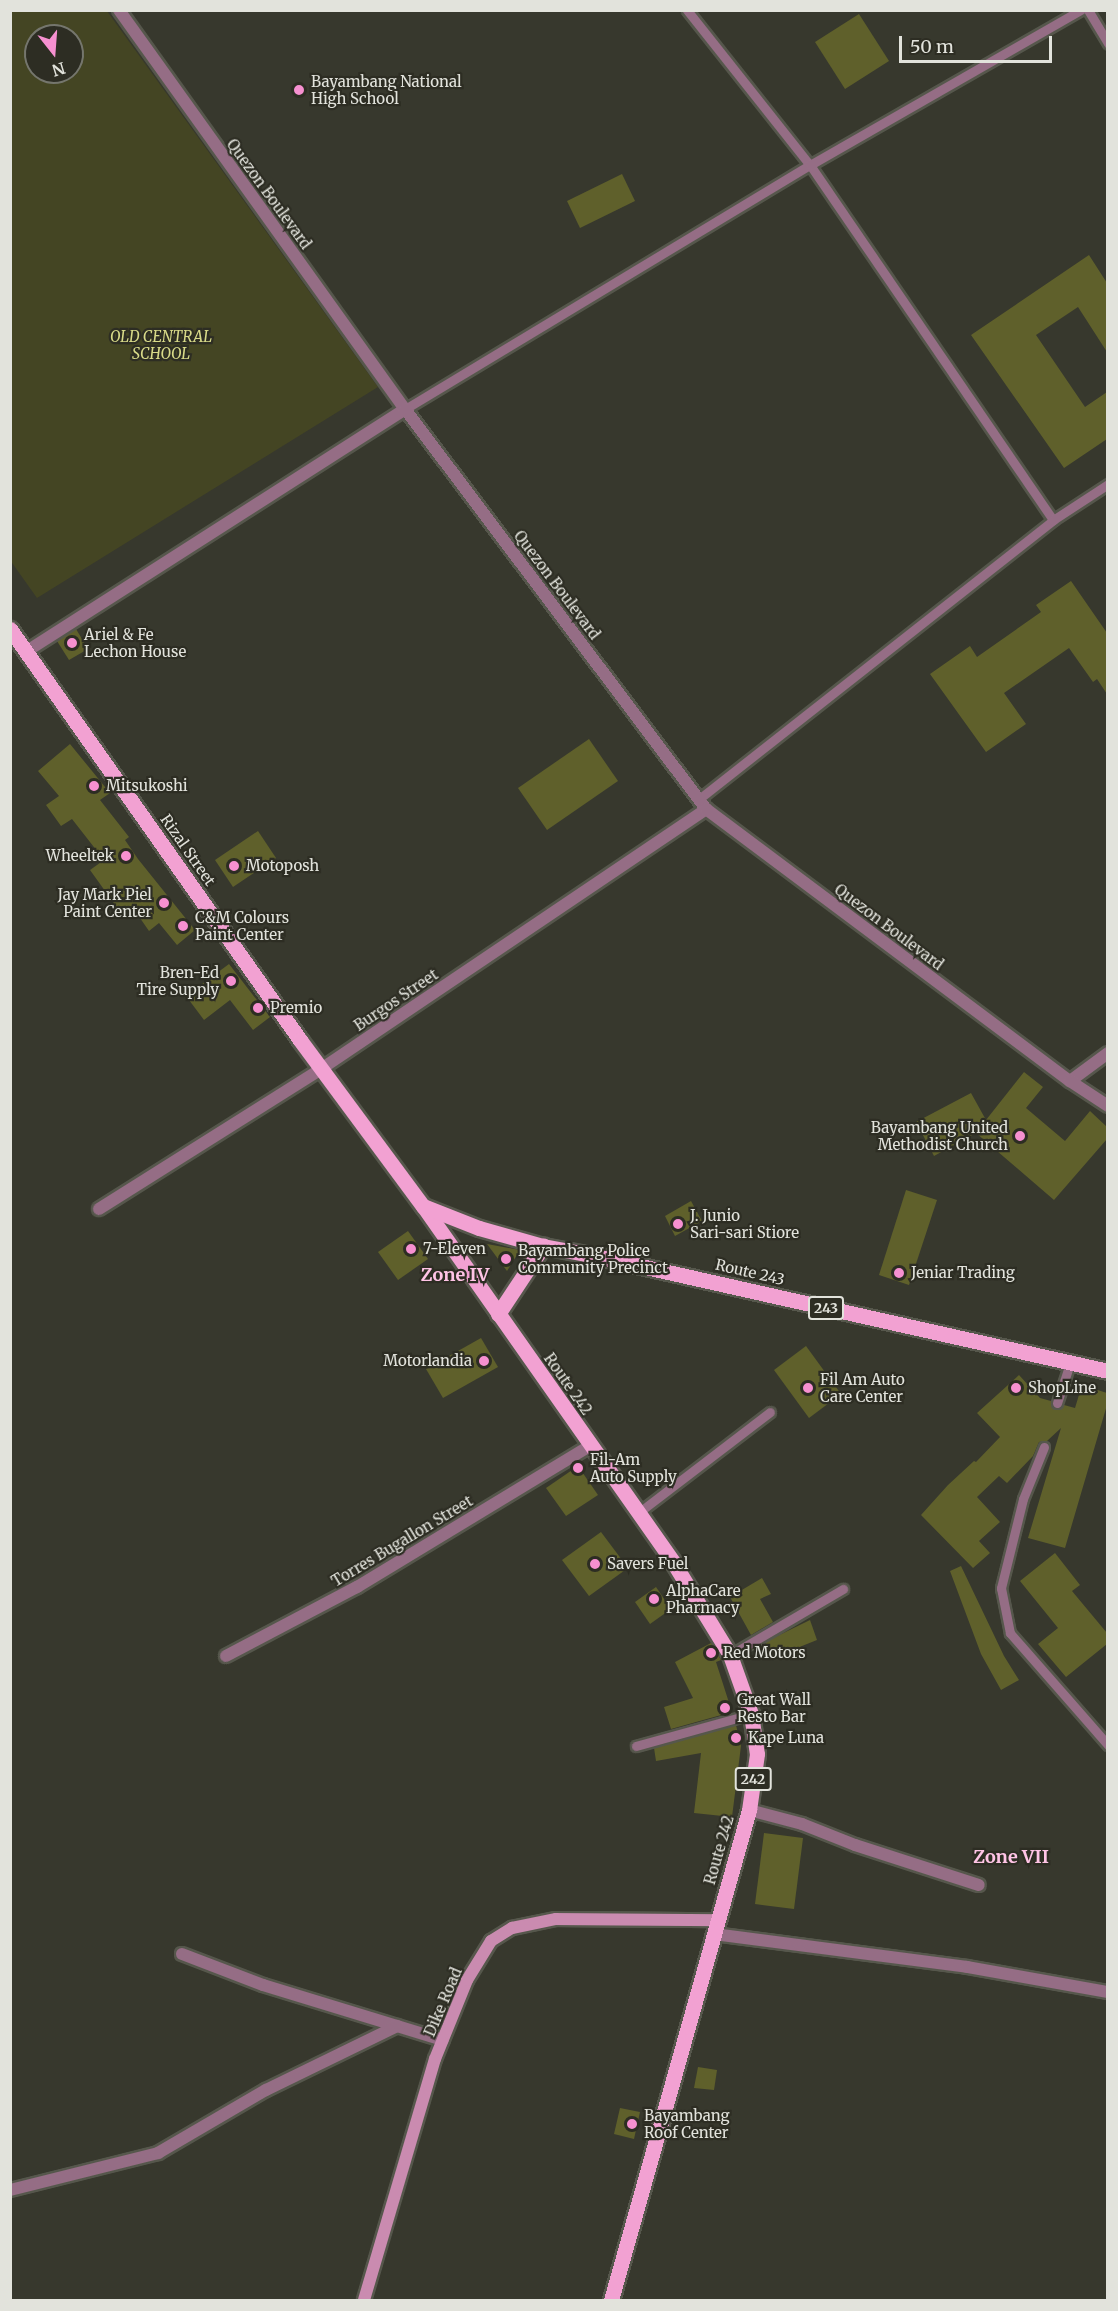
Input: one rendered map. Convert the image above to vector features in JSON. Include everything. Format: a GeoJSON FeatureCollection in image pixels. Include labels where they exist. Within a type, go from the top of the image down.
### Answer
{"type":"FeatureCollection","features":[{"type":"Feature","properties":{"kind":"main road","name":"Rizal Street"},"geometry":{"type":"LineString","coordinates":[[12,633],[27,651],[321,1070],[423,1206]]}},
{"type":"Feature","properties":{"kind":"main road","name":"Route 243"},"geometry":{"type":"LineString","coordinates":[[423,1206],[479,1228],[543,1246],[612,1259],[1107,1371]]}},
{"type":"Feature","properties":{"kind":"main road","name":"Route 242"},"geometry":{"type":"LineString","coordinates":[[423,1206],[685,1580],[730,1655],[751,1714],[757,1754],[749,1810],[611,2301]]}},
{"type":"Feature","properties":{"kind":"main road"},"geometry":{"type":"LineString","coordinates":[[498,1314],[543,1246]]}},
{"type":"Feature","properties":{"kind":"main road","name":"Dike Road"},"geometry":{"type":"LineString","coordinates":[[364,2301],[443,2040],[467,1980],[491,1941],[512,1928],[556,1919],[716,1927]]}},
{"type":"Feature","properties":{"kind":"street","name":"Quezon Boulevard"},"geometry":{"type":"LineString","coordinates":[[119,10],[405,409],[702,804],[1070,1081],[1107,1106]]}},
{"type":"Feature","properties":{"kind":"street"},"geometry":{"type":"LineString","coordinates":[[27,651],[405,409]]}},
{"type":"Feature","properties":{"kind":"street","name":"Burgos Street"},"geometry":{"type":"LineString","coordinates":[[99,1209],[321,1070],[702,804]]}},
{"type":"Feature","properties":{"kind":"street"},"geometry":{"type":"LineString","coordinates":[[1070,1081],[1107,1053]]}},
{"type":"Feature","properties":{"kind":"street","name":"Torres Bugallon Street"},"geometry":{"type":"LineString","coordinates":[[226,1656],[357,1587],[590,1446]]}},
{"type":"Feature","properties":{"kind":"street"},"geometry":{"type":"LineString","coordinates":[[749,1810],[802,1824],[855,1845],[980,1886]]}},
{"type":"Feature","properties":{"kind":"street"},"geometry":{"type":"LineString","coordinates":[[716,1927],[968,1967],[1107,1992]]}},
{"type":"Feature","properties":{"kind":"street"},"geometry":{"type":"LineString","coordinates":[[182,1954],[263,1985],[443,2040]]}},
{"type":"Feature","properties":{"kind":"street"},"geometry":{"type":"LineString","coordinates":[[10,2190],[158,2152],[266,2090],[397,2026]]}},
{"type":"Feature","properties":{"kind":"lane"},"geometry":{"type":"LineString","coordinates":[[687,10],[810,165],[1053,520]]}},
{"type":"Feature","properties":{"kind":"lane"},"geometry":{"type":"LineString","coordinates":[[405,409],[810,165],[1081,10]]}},
{"type":"Feature","properties":{"kind":"lane"},"geometry":{"type":"LineString","coordinates":[[1088,10],[1107,43]]}},
{"type":"Feature","properties":{"kind":"lane"},"geometry":{"type":"LineString","coordinates":[[702,804],[1053,520],[1107,484]]}},
{"type":"Feature","properties":{"kind":"lane"},"geometry":{"type":"LineString","coordinates":[[1058,1403],[1070,1363]]}},
{"type":"Feature","properties":{"kind":"lane"},"geometry":{"type":"LineString","coordinates":[[638,1513],[770,1412]]}},
{"type":"Feature","properties":{"kind":"lane"},"geometry":{"type":"LineString","coordinates":[[1044,1448],[1023,1499],[1001,1588],[1010,1633],[1107,1745]]}},
{"type":"Feature","properties":{"kind":"lane"},"geometry":{"type":"LineString","coordinates":[[730,1655],[843,1589]]}},
{"type":"Feature","properties":{"kind":"lane"},"geometry":{"type":"LineString","coordinates":[[636,1746],[751,1714]]}},
{"type":"Feature","properties":{"kind":"green space","name":"OLD CENTRAL SCHOOL"},"geometry":{"type":"Polygon","coordinates":[[[10,11],[107,11],[378,387],[37,598],[10,560],[10,11]]]}},
{"type":"Feature","properties":{"kind":"building"},"geometry":{"type":"Polygon","coordinates":[[[859,14],[889,61],[845,89],[815,42],[859,14]]]}},
{"type":"Feature","properties":{"kind":"building"},"geometry":{"type":"Polygon","coordinates":[[[622,174],[635,201],[580,228],[567,201],[622,174]]]}},
{"type":"Feature","properties":{"kind":"building"},"geometry":{"type":"Polygon","coordinates":[[[1089,255],[1107,283],[1107,352],[1078,307],[1036,335],[1085,407],[1107,392],[1107,439],[1064,468],[971,335],[1089,255]]]}},
{"type":"Feature","properties":{"kind":"building"},"geometry":{"type":"Polygon","coordinates":[[[1071,581],[1107,633],[1107,694],[1097,679],[1093,682],[1069,648],[1004,693],[1026,724],[986,752],[930,674],[970,646],[977,657],[1041,612],[1036,605],[1071,581]]]}},
{"type":"Feature","properties":{"kind":"building"},"geometry":{"type":"Polygon","coordinates":[[[76,629],[88,649],[69,660],[57,641],[76,629]]]}},
{"type":"Feature","properties":{"kind":"building"},"geometry":{"type":"Polygon","coordinates":[[[589,739],[618,781],[547,830],[518,788],[589,739]]]}},
{"type":"Feature","properties":{"kind":"building"},"geometry":{"type":"Polygon","coordinates":[[[70,744],[110,793],[100,800],[129,837],[125,840],[195,930],[177,945],[159,923],[149,931],[133,908],[123,916],[90,870],[104,860],[72,819],[61,826],[46,805],[59,796],[38,771],[70,744]]]}},
{"type":"Feature","properties":{"kind":"building"},"geometry":{"type":"Polygon","coordinates":[[[258,831],[276,858],[233,887],[215,860],[258,831]]]}},
{"type":"Feature","properties":{"kind":"building"},"geometry":{"type":"Polygon","coordinates":[[[229,964],[270,1017],[253,1030],[230,1000],[204,1020],[186,996],[229,964]]]}},
{"type":"Feature","properties":{"kind":"building","name":"Bayambang United Methodist Church"},"geometry":{"type":"Polygon","coordinates":[[[1024,1072],[1043,1087],[1026,1108],[1065,1141],[1090,1111],[1107,1127],[1107,1139],[1054,1200],[976,1133],[934,1156],[916,1122],[971,1093],[986,1120],[1024,1072]]]}},
{"type":"Feature","properties":{"kind":"building"},"geometry":{"type":"Polygon","coordinates":[[[906,1190],[937,1200],[909,1285],[879,1275],[906,1190]]]}},
{"type":"Feature","properties":{"kind":"building"},"geometry":{"type":"Polygon","coordinates":[[[691,1201],[702,1221],[675,1236],[665,1216],[691,1201]]]}},
{"type":"Feature","properties":{"kind":"building"},"geometry":{"type":"Polygon","coordinates":[[[408,1231],[428,1259],[398,1280],[378,1252],[408,1231]]]}},
{"type":"Feature","properties":{"kind":"building","name":"Bayambang Police Community Precinct"},"geometry":{"type":"Polygon","coordinates":[[[487,1244],[520,1250],[507,1271],[487,1244]]]}},
{"type":"Feature","properties":{"kind":"building"},"geometry":{"type":"Polygon","coordinates":[[[481,1338],[498,1367],[443,1398],[426,1369],[481,1338]]]}},
{"type":"Feature","properties":{"kind":"building"},"geometry":{"type":"Polygon","coordinates":[[[806,1346],[841,1394],[809,1418],[774,1370],[806,1346]]]}},
{"type":"Feature","properties":{"kind":"building"},"geometry":{"type":"Polygon","coordinates":[[[1019,1375],[1040,1398],[1051,1401],[1054,1409],[1059,1409],[1064,1405],[1075,1408],[1082,1385],[1107,1393],[1107,1405],[1065,1548],[1028,1538],[1061,1428],[1047,1441],[1039,1442],[1033,1456],[1007,1483],[999,1476],[977,1497],[1000,1522],[979,1541],[990,1553],[973,1568],[921,1515],[948,1485],[974,1461],[976,1462],[1000,1437],[977,1413],[1019,1375]]]}},
{"type":"Feature","properties":{"kind":"building"},"geometry":{"type":"Polygon","coordinates":[[[578,1466],[598,1495],[566,1516],[546,1488],[578,1466]]]}},
{"type":"Feature","properties":{"kind":"building","name":"Savers Fuel"},"geometry":{"type":"Polygon","coordinates":[[[601,1532],[628,1568],[589,1596],[562,1560],[601,1532]]]}},
{"type":"Feature","properties":{"kind":"building"},"geometry":{"type":"Polygon","coordinates":[[[1055,1553],[1080,1585],[1072,1591],[1107,1633],[1107,1644],[1066,1677],[1038,1644],[1058,1628],[1020,1581],[1055,1553]]]}},
{"type":"Feature","properties":{"kind":"building"},"geometry":{"type":"Polygon","coordinates":[[[961,1566],[1004,1656],[1019,1680],[1001,1690],[981,1654],[950,1571],[961,1566]]]}},
{"type":"Feature","properties":{"kind":"building"},"geometry":{"type":"Polygon","coordinates":[[[762,1578],[771,1594],[760,1599],[773,1622],[751,1635],[730,1597],[762,1578]]]}},
{"type":"Feature","properties":{"kind":"building"},"geometry":{"type":"Polygon","coordinates":[[[656,1587],[671,1609],[650,1624],[635,1602],[656,1587]]]}},
{"type":"Feature","properties":{"kind":"building"},"geometry":{"type":"Polygon","coordinates":[[[810,1620],[817,1640],[772,1658],[765,1642],[810,1620]]]}},
{"type":"Feature","properties":{"kind":"building"},"geometry":{"type":"Polygon","coordinates":[[[711,1643],[721,1660],[716,1662],[732,1712],[671,1729],[664,1707],[693,1698],[675,1662],[711,1643]]]}},
{"type":"Feature","properties":{"kind":"building"},"geometry":{"type":"Polygon","coordinates":[[[736,1725],[741,1746],[732,1817],[694,1813],[701,1753],[656,1761],[654,1748],[736,1725]]]}},
{"type":"Feature","properties":{"kind":"building"},"geometry":{"type":"Polygon","coordinates":[[[764,1833],[803,1838],[794,1909],[755,1904],[764,1833]]]}},
{"type":"Feature","properties":{"kind":"building"},"geometry":{"type":"Polygon","coordinates":[[[698,2067],[717,2070],[714,2090],[694,2088],[698,2067]]]}},
{"type":"Feature","properties":{"kind":"building"},"geometry":{"type":"Polygon","coordinates":[[[620,2108],[640,2112],[634,2139],[614,2134],[620,2108]]]}},
{"type":"Feature","properties":{"kind":"place","name":"Bayambang National High School"},"geometry":{"type":"Point","coordinates":[299,90]}},
{"type":"Feature","properties":{"kind":"place","name":"Ariel & Fe Lechon House"},"geometry":{"type":"Point","coordinates":[72,643]}},
{"type":"Feature","properties":{"kind":"place","name":"Mitsukoshi"},"geometry":{"type":"Point","coordinates":[94,786]}},
{"type":"Feature","properties":{"kind":"place","name":"Wheeltek"},"geometry":{"type":"Point","coordinates":[126,856]}},
{"type":"Feature","properties":{"kind":"place","name":"Motoposh"},"geometry":{"type":"Point","coordinates":[234,866]}},
{"type":"Feature","properties":{"kind":"place","name":"Jay Mark Piel Paint Center"},"geometry":{"type":"Point","coordinates":[164,903]}},
{"type":"Feature","properties":{"kind":"place","name":"C&M Colours Paint Center"},"geometry":{"type":"Point","coordinates":[183,926]}},
{"type":"Feature","properties":{"kind":"place","name":"Bren-Ed Tire Supply"},"geometry":{"type":"Point","coordinates":[231,981]}},
{"type":"Feature","properties":{"kind":"place","name":"Premio"},"geometry":{"type":"Point","coordinates":[258,1008]}},
{"type":"Feature","properties":{"kind":"place","name":"Bayambang United Methodist Church"},"geometry":{"type":"Point","coordinates":[1020,1136]}},
{"type":"Feature","properties":{"kind":"place","name":"J. Junio Sari-sari Stiore"},"geometry":{"type":"Point","coordinates":[678,1224]}},
{"type":"Feature","properties":{"kind":"place","name":"7-Eleven"},"geometry":{"type":"Point","coordinates":[411,1249]}},
{"type":"Feature","properties":{"kind":"place","name":"Bayambang Police Community Precinct"},"geometry":{"type":"Point","coordinates":[506,1259]}},
{"type":"Feature","properties":{"kind":"place","name":"Jeniar Trading"},"geometry":{"type":"Point","coordinates":[899,1273]}},
{"type":"Feature","properties":{"kind":"place","name":"Motorlandia"},"geometry":{"type":"Point","coordinates":[484,1361]}},
{"type":"Feature","properties":{"kind":"place","name":"Fil Am Auto Care Center"},"geometry":{"type":"Point","coordinates":[808,1388]}},
{"type":"Feature","properties":{"kind":"place","name":"ShopLine"},"geometry":{"type":"Point","coordinates":[1016,1388]}},
{"type":"Feature","properties":{"kind":"place","name":"Fil-Am Auto Supply"},"geometry":{"type":"Point","coordinates":[578,1468]}},
{"type":"Feature","properties":{"kind":"place","name":"Savers Fuel"},"geometry":{"type":"Point","coordinates":[595,1564]}},
{"type":"Feature","properties":{"kind":"place","name":"AlphaCare Pharmacy"},"geometry":{"type":"Point","coordinates":[654,1599]}},
{"type":"Feature","properties":{"kind":"place","name":"Red Motors"},"geometry":{"type":"Point","coordinates":[711,1653]}},
{"type":"Feature","properties":{"kind":"place","name":"Great Wall Resto Bar"},"geometry":{"type":"Point","coordinates":[725,1708]}},
{"type":"Feature","properties":{"kind":"place","name":"Kape Luna"},"geometry":{"type":"Point","coordinates":[736,1738]}},
{"type":"Feature","properties":{"kind":"place","name":"Bayambang Roof Center"},"geometry":{"type":"Point","coordinates":[632,2124]}},
{"type":"Feature","properties":{"kind":"district","name":"Zone IV"},"geometry":{"type":"Point","coordinates":[455,1275]}},
{"type":"Feature","properties":{"kind":"district","name":"Zone VII"},"geometry":{"type":"Point","coordinates":[1011,1857]}}]}
